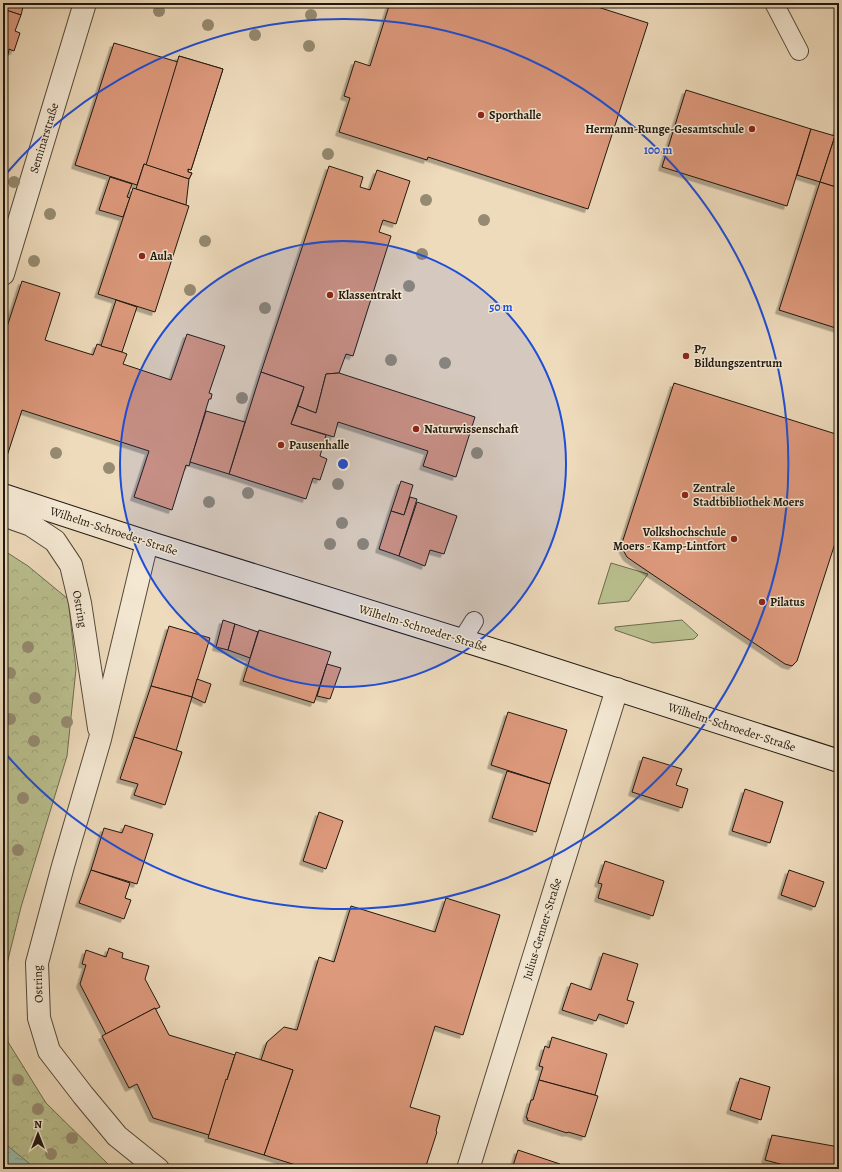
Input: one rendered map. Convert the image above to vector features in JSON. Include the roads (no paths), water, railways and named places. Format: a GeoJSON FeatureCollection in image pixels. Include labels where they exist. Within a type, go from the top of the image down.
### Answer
{"type":"FeatureCollection","features":[{"type":"Feature","properties":{"kind":"street","name":"Seminarstraße"},"geometry":{"type":"LineString","coordinates":[[3,274],[85,3]]}},
{"type":"Feature","properties":{"kind":"street","name":"Wilhelm-Schroeder-Straße"},"geometry":{"type":"LineString","coordinates":[[4,501],[147,542],[462,640],[839,761]]}},
{"type":"Feature","properties":{"kind":"street","name":"Ostring"},"geometry":{"type":"LineString","coordinates":[[4,501],[31,525],[55,541],[72,565],[80,603],[100,739]]}},
{"type":"Feature","properties":{"kind":"street","name":"Ostring"},"geometry":{"type":"LineString","coordinates":[[147,542],[100,739],[62,866],[36,963],[39,1018],[49,1051],[83,1096],[117,1136],[158,1169]]}},
{"type":"Feature","properties":{"kind":"street","name":"Julius-Genner-Straße"},"geometry":{"type":"LineString","coordinates":[[468,1169],[617,689]]}},
{"type":"Feature","properties":{"kind":"lane"},"geometry":{"type":"LineString","coordinates":[[774,3],[799,52]]}},
{"type":"Feature","properties":{"kind":"lane"},"geometry":{"type":"LineString","coordinates":[[462,640],[474,621]]}},
{"type":"Feature","properties":{"kind":"water"},"geometry":{"type":"Polygon","coordinates":[[[3,1142],[36,1169],[3,1169],[3,1142]]]}},
{"type":"Feature","properties":{"kind":"place","name":"Sporthalle"},"geometry":{"type":"Point","coordinates":[481,115]}},
{"type":"Feature","properties":{"kind":"place","name":"Hermann-Runge-Gesamtschule"},"geometry":{"type":"Point","coordinates":[752,129]}},
{"type":"Feature","properties":{"kind":"place","name":"Aula"},"geometry":{"type":"Point","coordinates":[142,256]}},
{"type":"Feature","properties":{"kind":"place","name":"Klassentrakt"},"geometry":{"type":"Point","coordinates":[330,295]}},
{"type":"Feature","properties":{"kind":"place","name":"P7 Bildungszentrum"},"geometry":{"type":"Point","coordinates":[686,356]}},
{"type":"Feature","properties":{"kind":"place","name":"Naturwissenschaft"},"geometry":{"type":"Point","coordinates":[416,429]}},
{"type":"Feature","properties":{"kind":"place","name":"Pausenhalle"},"geometry":{"type":"Point","coordinates":[281,445]}},
{"type":"Feature","properties":{"kind":"place","name":"Zentrale Stadtbibliothek Moers"},"geometry":{"type":"Point","coordinates":[685,495]}},
{"type":"Feature","properties":{"kind":"place","name":"Volkshochschule Moers - Kamp-Lintfort"},"geometry":{"type":"Point","coordinates":[734,539]}},
{"type":"Feature","properties":{"kind":"place","name":"Pilatus"},"geometry":{"type":"Point","coordinates":[762,602]}}]}
